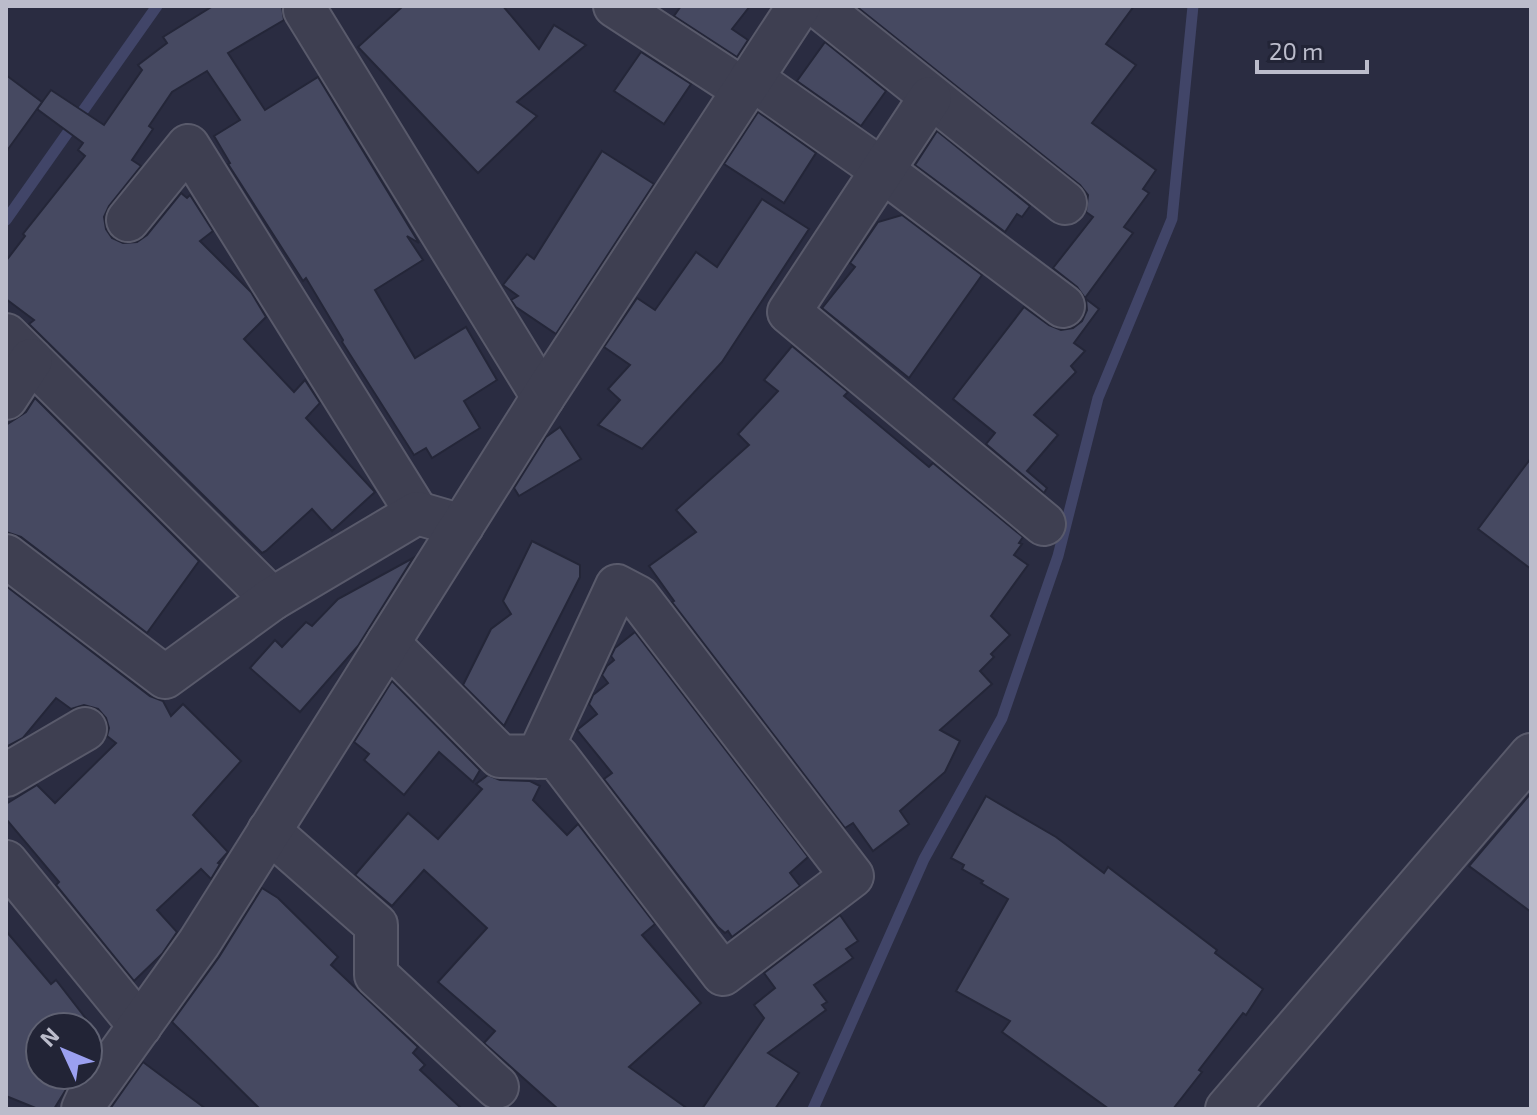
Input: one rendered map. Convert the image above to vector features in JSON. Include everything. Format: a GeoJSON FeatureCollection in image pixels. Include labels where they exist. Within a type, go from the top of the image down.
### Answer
{"type":"FeatureCollection","features":[{"type":"Feature","properties":{"kind":"street"},"geometry":{"type":"LineString","coordinates":[[615,6],[747,84],[882,170],[1063,306]]}},
{"type":"Feature","properties":{"kind":"street"},"geometry":{"type":"LineString","coordinates":[[83,1109],[199,943],[543,397],[798,8],[930,98],[1065,203]]}},
{"type":"Feature","properties":{"kind":"street"},"geometry":{"type":"LineString","coordinates":[[305,10],[543,397]]}},
{"type":"Feature","properties":{"kind":"street"},"geometry":{"type":"LineString","coordinates":[[930,98],[789,312],[1044,524]]}},
{"type":"Feature","properties":{"kind":"street"},"geometry":{"type":"LineString","coordinates":[[128,220],[188,146],[417,513],[462,526]]}},
{"type":"Feature","properties":{"kind":"street"},"geometry":{"type":"LineString","coordinates":[[19,348],[272,599]]}},
{"type":"Feature","properties":{"kind":"street"},"geometry":{"type":"LineString","coordinates":[[6,398],[19,348]]}},
{"type":"Feature","properties":{"kind":"street"},"geometry":{"type":"LineString","coordinates":[[6,556],[165,677],[272,599],[417,513]]}},
{"type":"Feature","properties":{"kind":"street"},"geometry":{"type":"LineString","coordinates":[[388,643],[500,756],[538,757],[557,757],[723,974],[852,876],[638,597],[617,586],[538,757]]}},
{"type":"Feature","properties":{"kind":"street"},"geometry":{"type":"LineString","coordinates":[[6,775],[85,729]]}},
{"type":"Feature","properties":{"kind":"street"},"geometry":{"type":"LineString","coordinates":[[1227,1109],[1531,755]]}},
{"type":"Feature","properties":{"kind":"street"},"geometry":{"type":"LineString","coordinates":[[269,831],[376,925],[376,975],[497,1087]]}},
{"type":"Feature","properties":{"kind":"street"},"geometry":{"type":"LineString","coordinates":[[6,862],[140,1026]]}},
{"type":"Feature","properties":{"kind":"building"},"geometry":{"type":"Polygon","coordinates":[[[213,6],[282,6],[284,20],[228,53],[265,110],[318,77],[419,243],[407,236],[423,260],[375,290],[415,358],[466,327],[497,380],[464,401],[480,428],[432,458],[426,448],[414,455],[342,342],[306,278],[303,281],[228,164],[214,136],[240,120],[207,71],[172,92],[149,126],[153,129],[132,160],[141,166],[109,206],[104,217],[106,229],[112,238],[123,243],[137,242],[147,235],[181,193],[187,198],[190,195],[213,231],[200,241],[251,292],[266,317],[244,339],[294,392],[305,380],[320,403],[306,418],[375,492],[332,531],[312,509],[262,553],[29,324],[34,320],[6,299],[6,261],[25,236],[23,234],[85,156],[78,150],[83,143],[37,109],[51,90],[104,125],[142,70],[138,65],[167,43],[163,37],[213,6]]]}},
{"type":"Feature","properties":{"kind":"building"},"geometry":{"type":"Polygon","coordinates":[[[403,6],[503,6],[539,49],[554,25],[586,45],[517,102],[537,116],[478,173],[358,47],[403,6]]]}},
{"type":"Feature","properties":{"kind":"building"},"geometry":{"type":"Polygon","coordinates":[[[681,6],[750,6],[732,29],[748,40],[737,57],[674,16],[681,6]]]}},
{"type":"Feature","properties":{"kind":"building"},"geometry":{"type":"Polygon","coordinates":[[[856,6],[1134,6],[1106,44],[1136,65],[1092,123],[1156,170],[1143,189],[1149,193],[1124,227],[1133,233],[1085,298],[1077,287],[1053,268],[1093,217],[1086,212],[1088,195],[1080,185],[856,6]]]}},
{"type":"Feature","properties":{"kind":"building"},"geometry":{"type":"Polygon","coordinates":[[[825,42],[886,91],[861,126],[797,81],[825,42]]]}},
{"type":"Feature","properties":{"kind":"building"},"geometry":{"type":"Polygon","coordinates":[[[641,52],[691,84],[664,124],[614,91],[641,52]]]}},
{"type":"Feature","properties":{"kind":"building"},"geometry":{"type":"Polygon","coordinates":[[[6,75],[42,102],[6,152],[6,75]]]}},
{"type":"Feature","properties":{"kind":"building"},"geometry":{"type":"Polygon","coordinates":[[[758,112],[816,153],[784,203],[724,164],[758,112]]]}},
{"type":"Feature","properties":{"kind":"building"},"geometry":{"type":"Polygon","coordinates":[[[937,131],[1030,206],[1022,217],[1017,214],[1005,232],[915,165],[937,131]]]}},
{"type":"Feature","properties":{"kind":"building"},"geometry":{"type":"Polygon","coordinates":[[[602,151],[654,184],[556,334],[516,307],[511,300],[518,296],[503,285],[527,254],[534,259],[602,151]]]}},
{"type":"Feature","properties":{"kind":"building"},"geometry":{"type":"Polygon","coordinates":[[[762,199],[809,229],[722,362],[642,449],[598,425],[620,400],[608,389],[630,365],[604,347],[637,298],[655,310],[696,252],[717,267],[762,199]]]}},
{"type":"Feature","properties":{"kind":"building"},"geometry":{"type":"Polygon","coordinates":[[[902,215],[982,275],[909,378],[822,308],[855,267],[850,263],[878,222],[902,215]]]}},
{"type":"Feature","properties":{"kind":"building"},"geometry":{"type":"Polygon","coordinates":[[[1086,299],[1099,309],[1074,343],[1085,351],[1071,366],[1076,372],[1034,415],[1058,435],[1027,471],[1047,488],[1044,493],[986,444],[995,433],[953,399],[1024,307],[1061,330],[1073,328],[1082,321],[1087,310],[1086,299]]]}},
{"type":"Feature","properties":{"kind":"building"},"geometry":{"type":"Polygon","coordinates":[[[792,346],[848,392],[844,396],[929,467],[933,463],[1023,537],[1014,555],[1028,565],[991,616],[1010,635],[991,654],[994,657],[980,671],[992,684],[940,730],[960,741],[945,772],[900,811],[909,824],[873,851],[853,823],[845,828],[672,602],[649,566],[696,532],[676,510],[749,445],[738,434],[778,391],[764,380],[792,346]]]}},
{"type":"Feature","properties":{"kind":"building"},"geometry":{"type":"Polygon","coordinates":[[[35,398],[199,561],[147,633],[21,537],[6,532],[6,425],[26,412],[35,398]]]}},
{"type":"Feature","properties":{"kind":"building"},"geometry":{"type":"Polygon","coordinates":[[[560,427],[581,459],[519,496],[514,488],[546,437],[560,427]]]}},
{"type":"Feature","properties":{"kind":"building"},"geometry":{"type":"Polygon","coordinates":[[[1531,458],[1531,569],[1478,529],[1531,458]]]}},
{"type":"Feature","properties":{"kind":"building"},"geometry":{"type":"Polygon","coordinates":[[[532,541],[580,565],[580,577],[504,726],[463,685],[491,629],[511,614],[503,601],[532,541]]]}},
{"type":"Feature","properties":{"kind":"building"},"geometry":{"type":"Polygon","coordinates":[[[413,558],[358,646],[300,712],[250,668],[275,640],[282,647],[306,622],[312,626],[338,599],[413,558]]]}},
{"type":"Feature","properties":{"kind":"building"},"geometry":{"type":"Polygon","coordinates":[[[6,586],[150,696],[163,701],[171,716],[183,704],[241,761],[193,815],[228,852],[218,863],[211,879],[201,869],[157,910],[177,932],[162,954],[134,981],[56,885],[59,882],[6,819],[6,804],[37,785],[55,803],[116,743],[107,736],[109,728],[106,718],[98,709],[84,705],[71,709],[56,698],[23,738],[6,747],[6,586]]]}},
{"type":"Feature","properties":{"kind":"building"},"geometry":{"type":"Polygon","coordinates":[[[635,632],[808,857],[790,873],[800,886],[732,937],[728,931],[725,933],[718,927],[604,779],[612,773],[577,730],[597,714],[589,704],[593,695],[608,683],[602,675],[614,660],[611,656],[615,648],[635,632]]]}},
{"type":"Feature","properties":{"kind":"building"},"geometry":{"type":"Polygon","coordinates":[[[392,681],[480,770],[473,782],[439,752],[404,795],[364,760],[369,754],[354,742],[392,681]]]}},
{"type":"Feature","properties":{"kind":"building"},"geometry":{"type":"Polygon","coordinates":[[[488,775],[500,780],[530,781],[540,786],[533,800],[567,835],[578,824],[655,924],[642,935],[701,1003],[629,1067],[688,1109],[558,1109],[484,1043],[495,1031],[438,982],[487,928],[424,870],[392,906],[355,875],[408,813],[438,839],[482,789],[476,784],[488,775]]]}},
{"type":"Feature","properties":{"kind":"building"},"geometry":{"type":"Polygon","coordinates":[[[1531,793],[1531,912],[1469,866],[1531,793]]]}},
{"type":"Feature","properties":{"kind":"building"},"geometry":{"type":"Polygon","coordinates":[[[986,796],[1056,837],[1104,873],[1108,867],[1263,989],[1246,1015],[1243,1013],[1199,1070],[1202,1072],[1173,1109],[1109,1109],[1002,1032],[1010,1021],[956,991],[1008,899],[981,883],[983,881],[962,869],[964,865],[951,858],[986,796]]]}},
{"type":"Feature","properties":{"kind":"building"},"geometry":{"type":"Polygon","coordinates":[[[262,888],[278,898],[338,957],[331,965],[418,1047],[413,1053],[425,1065],[420,1070],[462,1109],[260,1109],[172,1022],[219,957],[262,888]]]}},
{"type":"Feature","properties":{"kind":"building"},"geometry":{"type":"Polygon","coordinates":[[[840,915],[858,941],[846,949],[853,958],[814,985],[827,1002],[822,1005],[826,1010],[768,1053],[799,1073],[775,1109],[702,1109],[764,1018],[754,1005],[775,988],[764,973],[840,915]]]}},
{"type":"Feature","properties":{"kind":"building"},"geometry":{"type":"Polygon","coordinates":[[[6,931],[51,984],[56,980],[80,1011],[24,1011],[24,1091],[65,1091],[54,1109],[38,1109],[6,1096],[6,931]]]}},
{"type":"Feature","properties":{"kind":"building"},"geometry":{"type":"Polygon","coordinates":[[[143,1062],[206,1109],[110,1109],[143,1062]]]}},
{"type":"Feature","properties":{"kind":"waterway"},"geometry":{"type":"LineString","coordinates":[[6,220],[157,6]]}},
{"type":"Feature","properties":{"kind":"waterway"},"geometry":{"type":"LineString","coordinates":[[813,1109],[924,859],[1002,718],[1058,556],[1098,398],[1172,219],[1193,6]]}}]}
